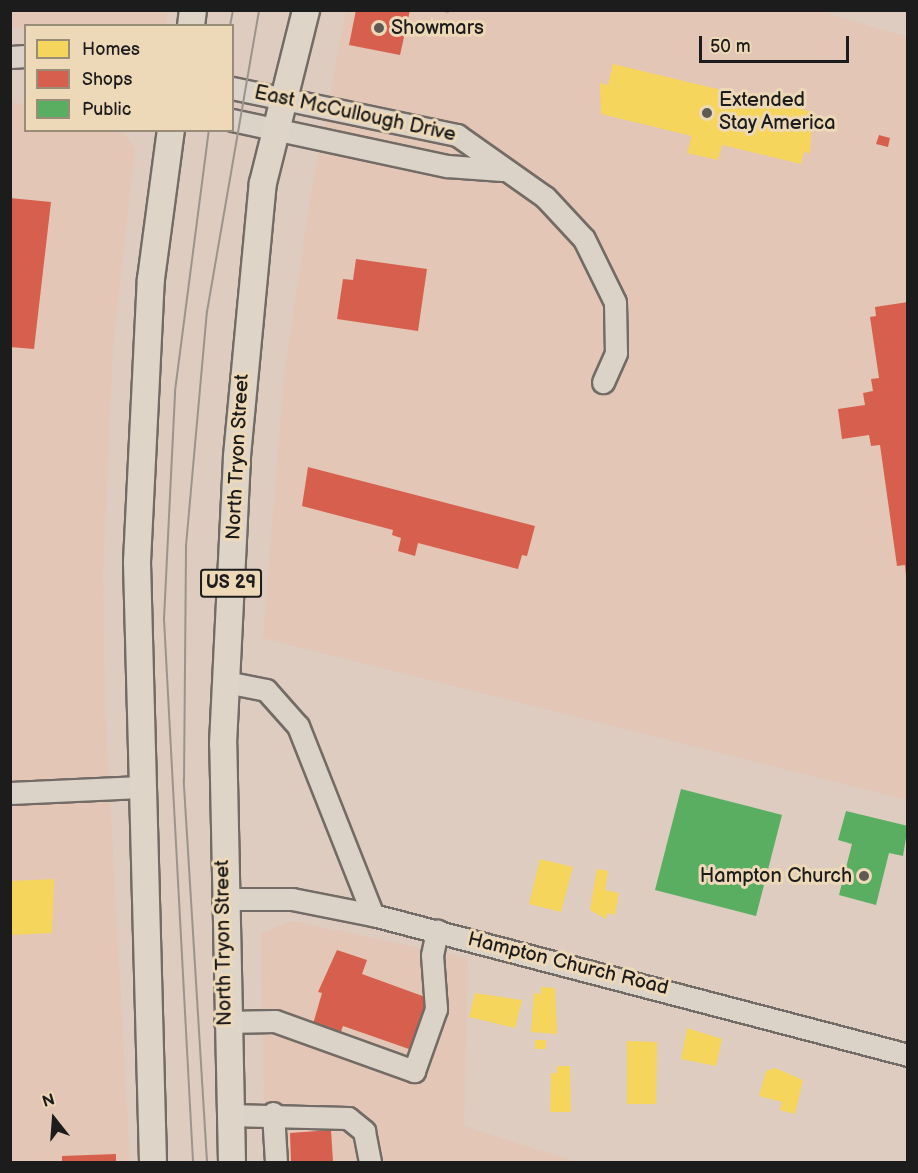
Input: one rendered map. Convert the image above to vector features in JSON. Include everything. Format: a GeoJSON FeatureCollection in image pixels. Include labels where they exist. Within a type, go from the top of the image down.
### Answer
{"type":"FeatureCollection","features":[{"type":"Feature","properties":{"kind":"main road","name":"North Tryon Street"},"geometry":{"type":"LineString","coordinates":[[232,1162],[228,1115],[223,899],[226,682],[251,273],[263,183],[286,98],[306,10]]}},
{"type":"Feature","properties":{"kind":"main road"},"geometry":{"type":"LineString","coordinates":[[153,1162],[136,630],[144,380],[171,132]]}},
{"type":"Feature","properties":{"kind":"street","name":"East McCullough Drive"},"geometry":{"type":"LineString","coordinates":[[234,88],[457,135],[483,150],[502,170],[566,216],[603,273],[619,332],[613,368],[603,382]]}},
{"type":"Feature","properties":{"kind":"street","name":"East McCullough Drive"},"geometry":{"type":"LineString","coordinates":[[234,121],[277,132],[447,166],[502,170]]}},
{"type":"Feature","properties":{"kind":"street"},"geometry":{"type":"LineString","coordinates":[[226,682],[266,690],[298,726],[373,915]]}},
{"type":"Feature","properties":{"kind":"street"},"geometry":{"type":"LineString","coordinates":[[10,793],[141,787]]}},
{"type":"Feature","properties":{"kind":"street","name":"Hampton Church Road"},"geometry":{"type":"LineString","coordinates":[[223,899],[292,899],[373,915],[908,1055]]}},
{"type":"Feature","properties":{"kind":"street"},"geometry":{"type":"LineString","coordinates":[[225,1022],[275,1021],[414,1071],[436,1009],[432,956],[437,931]]}},
{"type":"Feature","properties":{"kind":"street"},"geometry":{"type":"LineString","coordinates":[[273,1113],[276,1162]]}},
{"type":"Feature","properties":{"kind":"street"},"geometry":{"type":"LineString","coordinates":[[228,1115],[273,1113],[354,1121],[364,1131],[370,1162]]}},
{"type":"Feature","properties":{"kind":"shaded area"},"geometry":{"type":"Polygon","coordinates":[[[11,10],[168,10],[166,24],[24,24],[24,29],[11,27],[11,10]]]}},
{"type":"Feature","properties":{"kind":"shaded area"},"geometry":{"type":"Polygon","coordinates":[[[817,10],[907,37],[907,800],[263,638],[284,376],[312,186],[346,11],[817,10]]]}},
{"type":"Feature","properties":{"kind":"shaded area"},"geometry":{"type":"Polygon","coordinates":[[[10,102],[24,105],[24,132],[124,132],[135,149],[113,347],[103,574],[105,708],[130,1162],[11,1162],[10,102]]]}},
{"type":"Feature","properties":{"kind":"shaded area"},"geometry":{"type":"Polygon","coordinates":[[[292,921],[468,958],[464,1126],[577,1162],[265,1162],[261,933],[292,921]]]}},
{"type":"Feature","properties":{"kind":"building: Homes","name":"Extended Stay America"},"geometry":{"type":"Polygon","coordinates":[[[613,64],[813,112],[810,153],[804,152],[801,164],[722,145],[718,160],[687,153],[692,136],[601,114],[600,83],[608,85],[613,64]]]}},
{"type":"Feature","properties":{"kind":"building: Homes"},"geometry":{"type":"Polygon","coordinates":[[[540,859],[573,867],[561,912],[529,904],[540,859]]]}},
{"type":"Feature","properties":{"kind":"building: Homes"},"geometry":{"type":"Polygon","coordinates":[[[597,869],[608,871],[605,890],[619,893],[615,915],[607,913],[606,919],[590,910],[597,869]]]}},
{"type":"Feature","properties":{"kind":"building: Homes"},"geometry":{"type":"Polygon","coordinates":[[[54,879],[52,933],[10,935],[10,881],[54,879]]]}},
{"type":"Feature","properties":{"kind":"building: Homes"},"geometry":{"type":"Polygon","coordinates":[[[541,987],[555,988],[557,1034],[531,1032],[534,993],[541,994],[541,987]]]}},
{"type":"Feature","properties":{"kind":"building: Homes"},"geometry":{"type":"Polygon","coordinates":[[[475,993],[522,1000],[515,1028],[469,1017],[475,993]]]}},
{"type":"Feature","properties":{"kind":"building: Homes"},"geometry":{"type":"Polygon","coordinates":[[[687,1028],[722,1039],[716,1066],[681,1059],[687,1028]]]}},
{"type":"Feature","properties":{"kind":"building: Homes"},"geometry":{"type":"Polygon","coordinates":[[[535,1040],[546,1040],[546,1049],[535,1049],[535,1040]]]}},
{"type":"Feature","properties":{"kind":"building: Homes"},"geometry":{"type":"Polygon","coordinates":[[[627,1041],[657,1042],[656,1104],[627,1104],[627,1041]]]}},
{"type":"Feature","properties":{"kind":"building: Homes"},"geometry":{"type":"Polygon","coordinates":[[[557,1066],[570,1066],[571,1112],[550,1112],[551,1073],[557,1073],[557,1066]]]}},
{"type":"Feature","properties":{"kind":"building: Homes"},"geometry":{"type":"Polygon","coordinates":[[[775,1068],[803,1080],[795,1114],[780,1110],[782,1102],[759,1096],[766,1071],[775,1068]]]}},
{"type":"Feature","properties":{"kind":"building: Shops","name":"Showmars"},"geometry":{"type":"Polygon","coordinates":[[[356,10],[410,10],[400,55],[349,45],[356,10]]]}},
{"type":"Feature","properties":{"kind":"building: Shops"},"geometry":{"type":"Polygon","coordinates":[[[879,135],[890,138],[888,147],[876,144],[879,135]]]}},
{"type":"Feature","properties":{"kind":"building: Shops"},"geometry":{"type":"Polygon","coordinates":[[[10,198],[51,202],[34,349],[10,347],[10,198]]]}},
{"type":"Feature","properties":{"kind":"building: Shops"},"geometry":{"type":"Polygon","coordinates":[[[356,259],[427,269],[418,331],[337,319],[343,279],[353,280],[356,259]]]}},
{"type":"Feature","properties":{"kind":"building: Shops"},"geometry":{"type":"Polygon","coordinates":[[[908,302],[908,576],[906,576],[905,565],[897,566],[880,445],[871,446],[869,435],[842,439],[838,409],[865,405],[863,393],[873,391],[871,379],[879,378],[870,317],[876,316],[875,307],[908,302]]]}},
{"type":"Feature","properties":{"kind":"building: Shops"},"geometry":{"type":"Polygon","coordinates":[[[308,467],[535,526],[527,556],[522,555],[518,569],[418,543],[415,556],[398,551],[401,538],[392,535],[393,530],[302,506],[308,467]]]}},
{"type":"Feature","properties":{"kind":"building: Shops"},"geometry":{"type":"Polygon","coordinates":[[[337,950],[367,960],[362,974],[428,998],[409,1049],[343,1026],[333,1054],[307,1045],[322,993],[318,992],[337,950]]]}},
{"type":"Feature","properties":{"kind":"building: Shops"},"geometry":{"type":"Polygon","coordinates":[[[331,1130],[333,1162],[291,1162],[290,1133],[331,1130]]]}},
{"type":"Feature","properties":{"kind":"building: Shops"},"geometry":{"type":"Polygon","coordinates":[[[116,1154],[116,1162],[62,1162],[62,1156],[116,1154]]]}},
{"type":"Feature","properties":{"kind":"building: Public"},"geometry":{"type":"Polygon","coordinates":[[[681,789],[782,815],[756,916],[655,890],[681,789]]]}},
{"type":"Feature","properties":{"kind":"building: Public","name":"Hampton Church"},"geometry":{"type":"Polygon","coordinates":[[[846,811],[908,826],[903,856],[889,853],[876,905],[839,895],[852,844],[838,840],[846,811]]]}},
{"type":"Feature","properties":{"kind":"tram line"},"geometry":{"type":"LineString","coordinates":[[230,24],[233,10]]}},
{"type":"Feature","properties":{"kind":"tram line"},"geometry":{"type":"LineString","coordinates":[[207,1162],[184,781],[186,546],[207,312],[259,10]]}},
{"type":"Feature","properties":{"kind":"tram line"},"geometry":{"type":"LineString","coordinates":[[193,1162],[164,619],[175,391],[209,132]]}},
{"type":"Feature","properties":{"kind":"place","name":"Showmars"},"geometry":{"type":"Point","coordinates":[379,28]}},
{"type":"Feature","properties":{"kind":"place","name":"Extended Stay America"},"geometry":{"type":"Point","coordinates":[707,113]}},
{"type":"Feature","properties":{"kind":"place","name":"Hampton Church"},"geometry":{"type":"Point","coordinates":[864,876]}}]}
